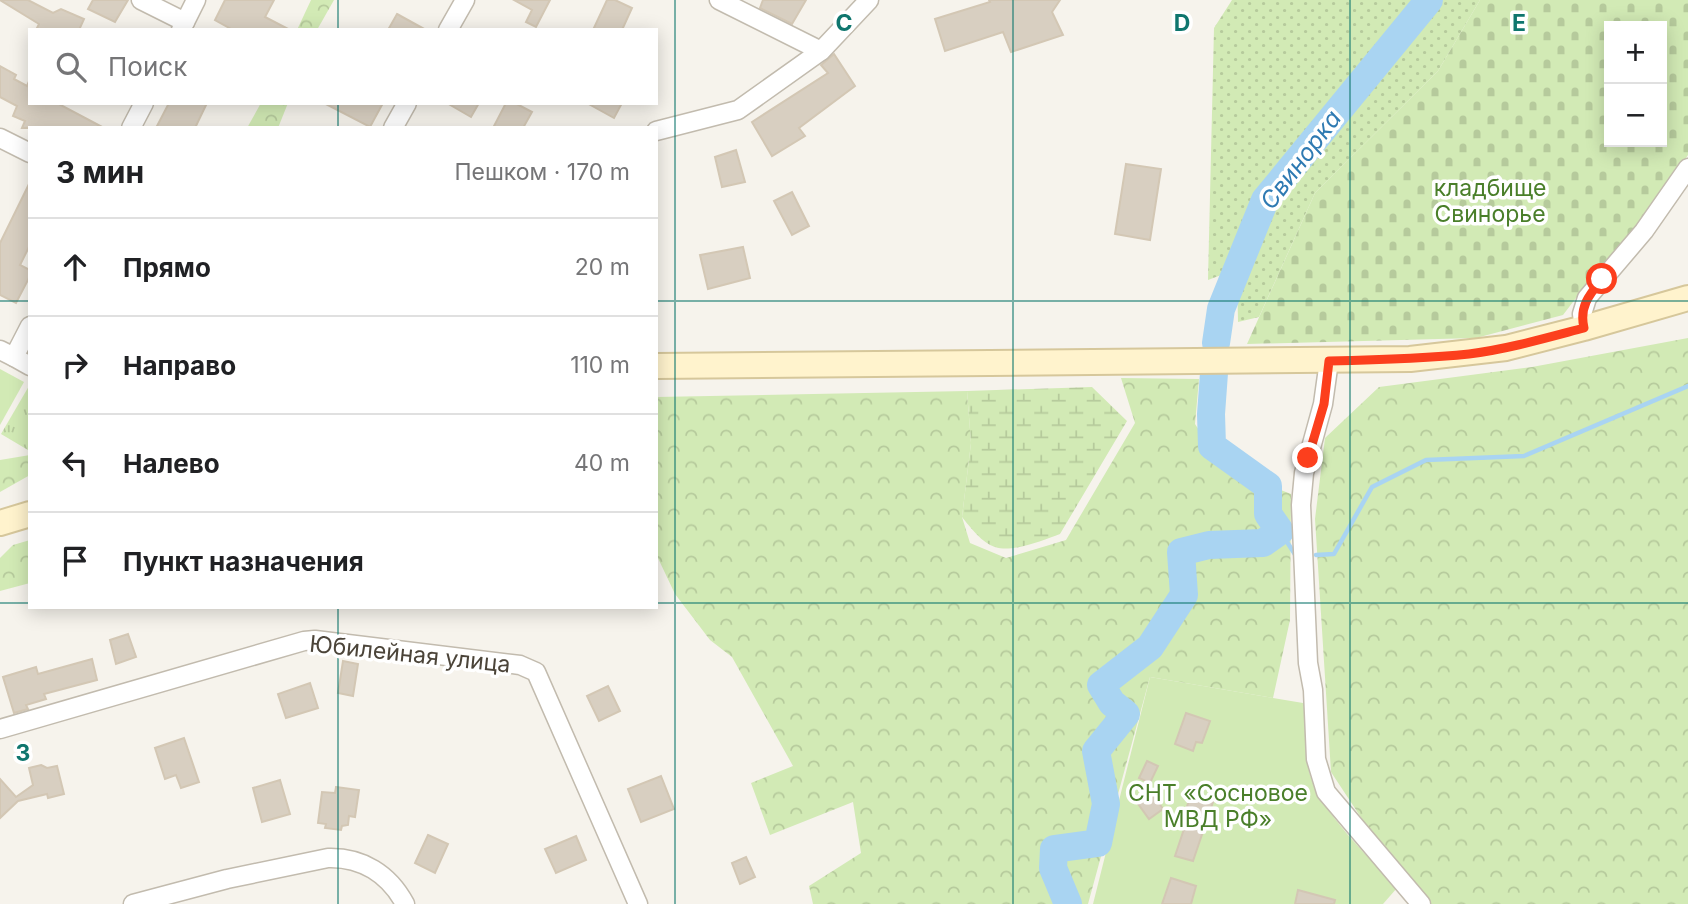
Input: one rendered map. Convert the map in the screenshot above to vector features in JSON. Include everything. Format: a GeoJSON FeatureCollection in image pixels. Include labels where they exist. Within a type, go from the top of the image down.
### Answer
{"type":"FeatureCollection","features":[{"type":"Feature","properties":{"kind":"main road"},"geometry":{"type":"LineString","coordinates":[[658,366],[1409,359],[1506,348],[1688,298]]}},
{"type":"Feature","properties":{"kind":"main road"},"geometry":{"type":"LineString","coordinates":[[0,523],[28,515]]}},
{"type":"Feature","properties":{"kind":"street"},"geometry":{"type":"LineString","coordinates":[[141,0],[183,26],[196,0]]}},
{"type":"Feature","properties":{"kind":"street"},"geometry":{"type":"LineString","coordinates":[[449,28],[465,0]]}},
{"type":"Feature","properties":{"kind":"street"},"geometry":{"type":"LineString","coordinates":[[719,0],[821,51]]}},
{"type":"Feature","properties":{"kind":"street"},"geometry":{"type":"LineString","coordinates":[[658,130],[738,110],[821,51],[869,0]]}},
{"type":"Feature","properties":{"kind":"street"},"geometry":{"type":"LineString","coordinates":[[132,126],[143,105]]}},
{"type":"Feature","properties":{"kind":"street"},"geometry":{"type":"LineString","coordinates":[[394,126],[406,105]]}},
{"type":"Feature","properties":{"kind":"street"},"geometry":{"type":"LineString","coordinates":[[0,138],[28,152]]}},
{"type":"Feature","properties":{"kind":"street"},"geometry":{"type":"LineString","coordinates":[[1584,328],[1582,314],[1587,298],[1644,231],[1688,168]]}},
{"type":"Feature","properties":{"kind":"street"},"geometry":{"type":"LineString","coordinates":[[15,357],[28,330]]}},
{"type":"Feature","properties":{"kind":"street"},"geometry":{"type":"LineString","coordinates":[[1329,361],[1324,404],[1304,473],[1301,505],[1308,663],[1316,759],[1326,792],[1421,904]]}},
{"type":"Feature","properties":{"kind":"street","name":"Юбилейная улица"},"geometry":{"type":"LineString","coordinates":[[0,729],[304,641],[315,640],[520,665],[536,672],[638,904]]}},
{"type":"Feature","properties":{"kind":"street"},"geometry":{"type":"LineString","coordinates":[[133,904],[227,879],[328,858],[341,858],[364,864],[397,890],[405,904]]}},
{"type":"Feature","properties":{"kind":"green space"},"geometry":{"type":"Polygon","coordinates":[[[311,0],[334,0],[318,28],[298,28],[311,0]]]}},
{"type":"Feature","properties":{"kind":"green space"},"geometry":{"type":"Polygon","coordinates":[[[1232,0],[1480,0],[1438,71],[1315,193],[1259,317],[1238,322],[1237,269],[1208,280],[1214,28],[1232,0]]]}},
{"type":"Feature","properties":{"kind":"green space","name":"кладбище Свинорье"},"geometry":{"type":"Polygon","coordinates":[[[1480,0],[1688,0],[1688,155],[1633,235],[1563,315],[1476,338],[1247,344],[1315,193],[1438,71],[1480,0]]]}},
{"type":"Feature","properties":{"kind":"green space"},"geometry":{"type":"Polygon","coordinates":[[[260,105],[287,105],[279,126],[248,126],[260,105]]]}},
{"type":"Feature","properties":{"kind":"green space"},"geometry":{"type":"Polygon","coordinates":[[[1688,338],[1688,904],[1418,904],[1331,772],[1315,519],[1325,438],[1379,387],[1532,367],[1688,338]]]}},
{"type":"Feature","properties":{"kind":"green space"},"geometry":{"type":"Polygon","coordinates":[[[0,369],[24,382],[0,425],[0,369]]]}},
{"type":"Feature","properties":{"kind":"green space"},"geometry":{"type":"Polygon","coordinates":[[[1121,378],[1199,379],[1195,424],[1223,467],[1291,494],[1290,620],[1273,698],[1150,677],[1088,904],[813,904],[809,886],[861,853],[853,802],[770,835],[751,783],[793,766],[732,657],[710,640],[675,594],[658,558],[658,397],[967,391],[971,443],[962,517],[970,543],[1006,558],[1066,540],[1135,423],[1121,378]]]}},
{"type":"Feature","properties":{"kind":"green space"},"geometry":{"type":"Polygon","coordinates":[[[1092,387],[1127,421],[1060,534],[1010,548],[995,547],[985,542],[962,517],[971,443],[967,391],[1092,387]]]}},
{"type":"Feature","properties":{"kind":"green space"},"geometry":{"type":"Polygon","coordinates":[[[28,388],[28,450],[1,434],[28,388]]]}},
{"type":"Feature","properties":{"kind":"green space"},"geometry":{"type":"Polygon","coordinates":[[[28,455],[28,476],[0,492],[0,460],[28,455]]]}},
{"type":"Feature","properties":{"kind":"green space"},"geometry":{"type":"Polygon","coordinates":[[[28,541],[28,584],[0,591],[0,558],[13,545],[28,541]]]}},
{"type":"Feature","properties":{"kind":"green space","name":"СНТ «Сосновое МВД РФ»"},"geometry":{"type":"Polygon","coordinates":[[[1150,677],[1309,704],[1307,757],[1312,780],[1320,797],[1344,830],[1397,888],[1383,904],[1093,904],[1150,677]]]}},
{"type":"Feature","properties":{"kind":"building"},"geometry":{"type":"Polygon","coordinates":[[[0,0],[28,0],[53,13],[61,9],[84,19],[80,28],[37,28],[39,24],[0,0]]]}},
{"type":"Feature","properties":{"kind":"building"},"geometry":{"type":"Polygon","coordinates":[[[93,0],[128,0],[115,22],[88,9],[93,0]]]}},
{"type":"Feature","properties":{"kind":"building"},"geometry":{"type":"Polygon","coordinates":[[[225,0],[274,0],[265,17],[286,28],[229,28],[215,20],[225,0]]]}},
{"type":"Feature","properties":{"kind":"building"},"geometry":{"type":"Polygon","coordinates":[[[514,0],[550,0],[536,27],[526,22],[532,10],[514,0]]]}},
{"type":"Feature","properties":{"kind":"building"},"geometry":{"type":"Polygon","coordinates":[[[607,0],[615,0],[632,8],[623,28],[594,28],[607,0]]]}},
{"type":"Feature","properties":{"kind":"building"},"geometry":{"type":"Polygon","coordinates":[[[763,0],[806,0],[792,24],[760,8],[763,0]]]}},
{"type":"Feature","properties":{"kind":"building"},"geometry":{"type":"Polygon","coordinates":[[[989,0],[1060,0],[1052,12],[1063,35],[1011,52],[1003,32],[945,51],[935,19],[990,2],[989,0]]]}},
{"type":"Feature","properties":{"kind":"building"},"geometry":{"type":"Polygon","coordinates":[[[397,14],[422,28],[389,28],[397,14]]]}},
{"type":"Feature","properties":{"kind":"building"},"geometry":{"type":"Polygon","coordinates":[[[834,54],[855,86],[799,128],[805,136],[772,156],[752,122],[828,73],[821,65],[834,54]]]}},
{"type":"Feature","properties":{"kind":"building"},"geometry":{"type":"Polygon","coordinates":[[[0,66],[16,75],[14,79],[27,86],[28,84],[28,105],[61,105],[100,126],[22,128],[25,121],[13,116],[17,106],[0,97],[0,66]]]}},
{"type":"Feature","properties":{"kind":"building"},"geometry":{"type":"Polygon","coordinates":[[[168,105],[206,105],[196,126],[157,126],[168,105]]]}},
{"type":"Feature","properties":{"kind":"building"},"geometry":{"type":"Polygon","coordinates":[[[328,105],[382,105],[368,126],[328,105]]]}},
{"type":"Feature","properties":{"kind":"building"},"geometry":{"type":"Polygon","coordinates":[[[450,105],[478,105],[471,117],[450,105]]]}},
{"type":"Feature","properties":{"kind":"building"},"geometry":{"type":"Polygon","coordinates":[[[505,105],[519,105],[532,112],[524,126],[494,126],[505,105]]]}},
{"type":"Feature","properties":{"kind":"building"},"geometry":{"type":"Polygon","coordinates":[[[591,105],[621,105],[614,118],[591,105]]]}},
{"type":"Feature","properties":{"kind":"building"},"geometry":{"type":"Polygon","coordinates":[[[736,150],[745,182],[722,187],[715,157],[736,150]]]}},
{"type":"Feature","properties":{"kind":"building"},"geometry":{"type":"Polygon","coordinates":[[[1126,164],[1161,169],[1150,240],[1115,234],[1126,164]]]}},
{"type":"Feature","properties":{"kind":"building"},"geometry":{"type":"Polygon","coordinates":[[[28,186],[28,249],[20,265],[28,269],[28,280],[16,303],[0,295],[0,243],[28,186]]]}},
{"type":"Feature","properties":{"kind":"building"},"geometry":{"type":"Polygon","coordinates":[[[792,192],[809,226],[792,235],[774,201],[792,192]]]}},
{"type":"Feature","properties":{"kind":"building"},"geometry":{"type":"Polygon","coordinates":[[[743,247],[750,278],[708,289],[700,255],[743,247]]]}},
{"type":"Feature","properties":{"kind":"building"},"geometry":{"type":"Polygon","coordinates":[[[128,634],[136,657],[116,664],[110,640],[128,634]]]}},
{"type":"Feature","properties":{"kind":"building"},"geometry":{"type":"Polygon","coordinates":[[[92,659],[97,680],[44,694],[46,699],[26,705],[28,709],[14,713],[3,677],[36,667],[38,674],[92,659]]]}},
{"type":"Feature","properties":{"kind":"building"},"geometry":{"type":"Polygon","coordinates":[[[343,661],[358,664],[353,696],[338,693],[343,661]]]}},
{"type":"Feature","properties":{"kind":"building"},"geometry":{"type":"Polygon","coordinates":[[[310,683],[318,708],[286,718],[278,694],[310,683]]]}},
{"type":"Feature","properties":{"kind":"building"},"geometry":{"type":"Polygon","coordinates":[[[608,686],[620,711],[599,721],[587,696],[608,686]]]}},
{"type":"Feature","properties":{"kind":"building"},"geometry":{"type":"Polygon","coordinates":[[[1186,713],[1210,721],[1202,743],[1196,742],[1193,751],[1175,744],[1186,713]]]}},
{"type":"Feature","properties":{"kind":"building"},"geometry":{"type":"Polygon","coordinates":[[[184,738],[199,782],[181,788],[176,775],[165,779],[155,748],[184,738]]]}},
{"type":"Feature","properties":{"kind":"building"},"geometry":{"type":"Polygon","coordinates":[[[1147,761],[1158,766],[1150,783],[1139,778],[1147,761]]]}},
{"type":"Feature","properties":{"kind":"building"},"geometry":{"type":"Polygon","coordinates":[[[41,765],[47,768],[57,766],[64,794],[48,798],[47,794],[18,801],[0,818],[0,779],[16,797],[33,785],[29,768],[41,765]]]}},
{"type":"Feature","properties":{"kind":"building"},"geometry":{"type":"Polygon","coordinates":[[[661,776],[674,809],[641,822],[628,789],[661,776]]]}},
{"type":"Feature","properties":{"kind":"building"},"geometry":{"type":"Polygon","coordinates":[[[280,780],[290,814],[262,822],[253,788],[280,780]]]}},
{"type":"Feature","properties":{"kind":"building"},"geometry":{"type":"Polygon","coordinates":[[[336,787],[359,790],[355,817],[349,816],[348,825],[342,826],[341,830],[325,828],[326,824],[318,823],[322,792],[335,793],[336,787]]]}},
{"type":"Feature","properties":{"kind":"building"},"geometry":{"type":"Polygon","coordinates":[[[1151,791],[1163,809],[1149,819],[1136,801],[1151,791]]]}},
{"type":"Feature","properties":{"kind":"building"},"geometry":{"type":"Polygon","coordinates":[[[1191,794],[1214,799],[1193,861],[1175,856],[1186,823],[1182,822],[1191,794]]]}},
{"type":"Feature","properties":{"kind":"building"},"geometry":{"type":"Polygon","coordinates":[[[428,835],[448,844],[435,873],[415,863],[428,835]]]}},
{"type":"Feature","properties":{"kind":"building"},"geometry":{"type":"Polygon","coordinates":[[[576,836],[586,860],[556,873],[545,849],[576,836]]]}},
{"type":"Feature","properties":{"kind":"building"},"geometry":{"type":"Polygon","coordinates":[[[746,857],[755,877],[740,884],[732,863],[746,857]]]}},
{"type":"Feature","properties":{"kind":"building"},"geometry":{"type":"Polygon","coordinates":[[[1171,878],[1196,886],[1191,904],[1162,904],[1171,878]]]}},
{"type":"Feature","properties":{"kind":"building"},"geometry":{"type":"Polygon","coordinates":[[[1298,890],[1335,900],[1334,904],[1295,904],[1298,890]]]}},
{"type":"Feature","properties":{"kind":"waterway","name":"Свинорка"},"geometry":{"type":"LineString","coordinates":[[1216,343],[1221,309],[1265,200],[1429,0]]}},
{"type":"Feature","properties":{"kind":"waterway","name":"Свинорка"},"geometry":{"type":"LineString","coordinates":[[1068,904],[1053,868],[1054,849],[1098,843],[1106,804],[1096,751],[1126,714],[1112,703],[1101,685],[1150,647],[1184,595],[1181,552],[1209,545],[1263,543],[1280,531],[1268,514],[1268,486],[1212,446],[1214,373]]}},
{"type":"Feature","properties":{"kind":"waterway"},"geometry":{"type":"LineString","coordinates":[[1316,555],[1334,554],[1372,487],[1426,460],[1524,456],[1688,386]]}},
{"type":"Feature","properties":{"kind":"waterway"},"geometry":{"type":"LineString","coordinates":[[1280,531],[1296,556]]}},
{"type":"Feature","properties":{"kind":"route"},"geometry":{"type":"LineString","coordinates":[[1308,458],[1324,404],[1329,361],[1469,354],[1538,341],[1584,328],[1584,306],[1602,279]]}}]}
